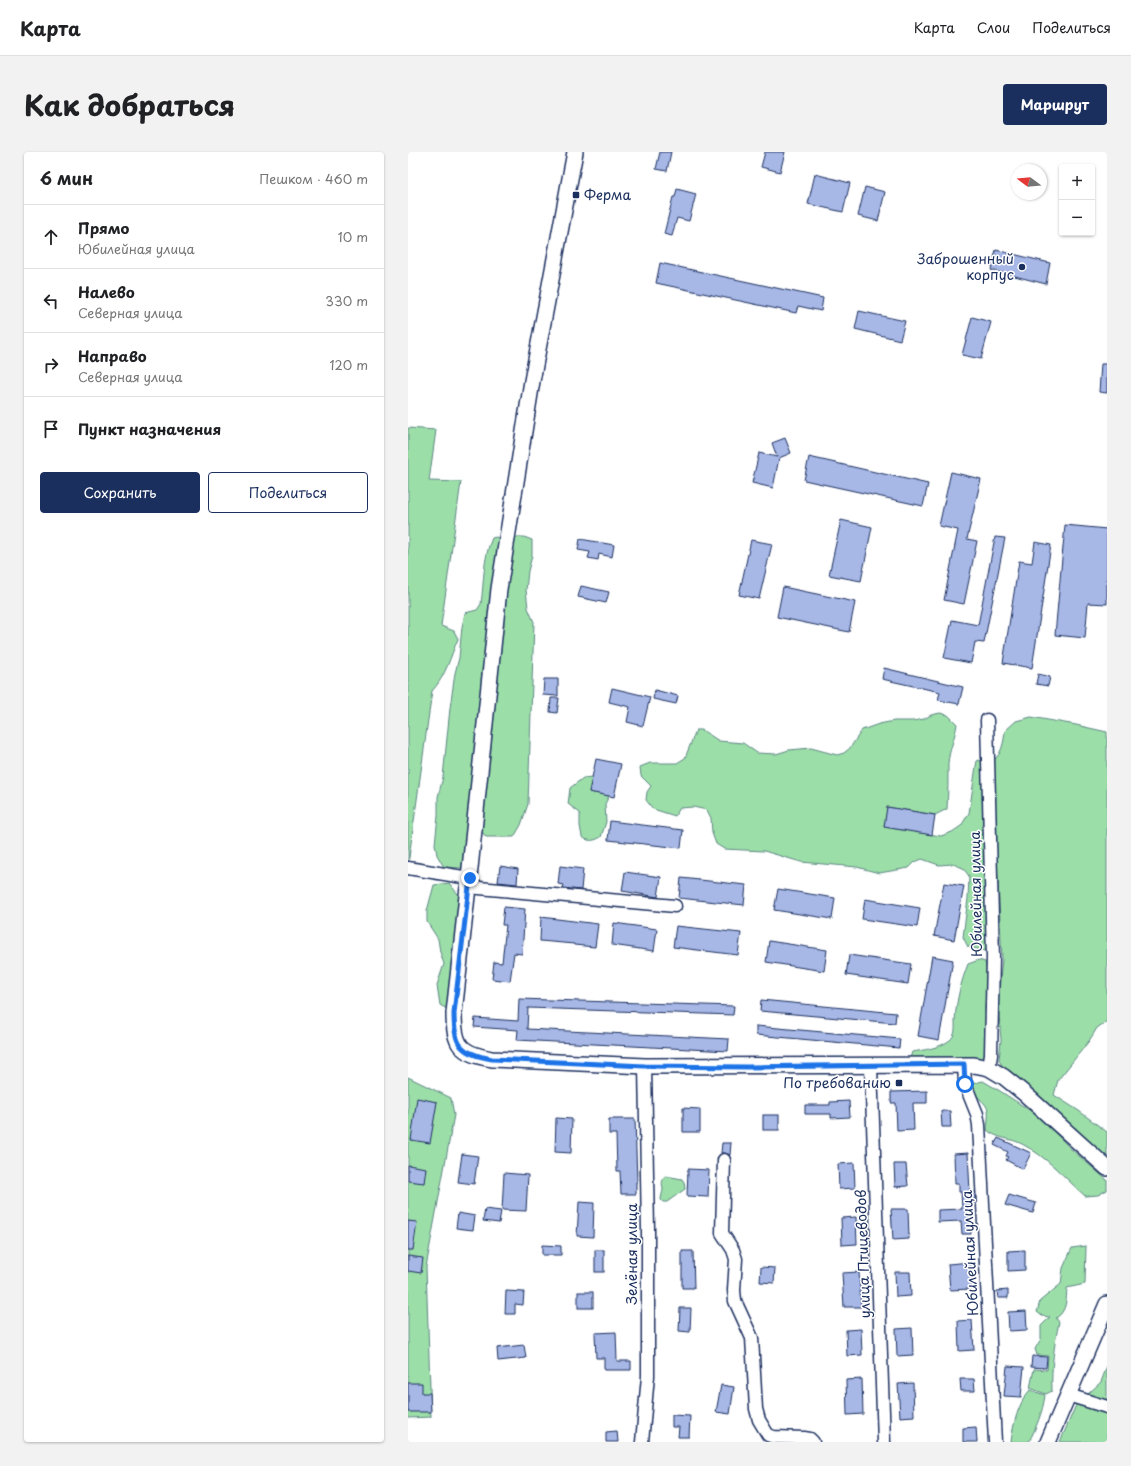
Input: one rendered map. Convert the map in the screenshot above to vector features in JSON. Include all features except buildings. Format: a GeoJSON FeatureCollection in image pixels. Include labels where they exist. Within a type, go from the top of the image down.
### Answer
{"type":"FeatureCollection","features":[{"type":"Feature","properties":{"kind":"street"},"geometry":{"type":"LineString","coordinates":[[575,152],[532,381],[499,589],[454,1013],[454,1030],[457,1041],[465,1051],[492,1059],[645,1066],[871,1066],[964,1064],[989,1068],[1004,1077],[1026,1094],[1107,1168]]}},
{"type":"Feature","properties":{"kind":"street","name":"Юбилейная улица"},"geometry":{"type":"LineString","coordinates":[[987,720],[992,957],[991,1055],[989,1068]]}},
{"type":"Feature","properties":{"kind":"street"},"geometry":{"type":"LineString","coordinates":[[408,868],[469,883],[675,906]]}},
{"type":"Feature","properties":{"kind":"street","name":"Юбилейная улица"},"geometry":{"type":"LineString","coordinates":[[964,1064],[965,1084],[977,1114],[979,1126],[995,1442]]}},
{"type":"Feature","properties":{"kind":"street","name":"Зелёная улица"},"geometry":{"type":"LineString","coordinates":[[642,1442],[648,1376],[648,1230],[645,1066]]}},
{"type":"Feature","properties":{"kind":"street","name":"улица Птицеводов"},"geometry":{"type":"LineString","coordinates":[[871,1066],[884,1442]]}},
{"type":"Feature","properties":{"kind":"street"},"geometry":{"type":"LineString","coordinates":[[724,1160],[722,1233],[733,1250],[736,1259],[734,1290],[735,1301],[752,1338],[756,1409],[759,1420],[768,1435],[774,1438],[804,1438],[810,1439],[813,1442]]}},
{"type":"Feature","properties":{"kind":"street"},"geometry":{"type":"LineString","coordinates":[[1048,1442],[1107,1304]]}},
{"type":"Feature","properties":{"kind":"street"},"geometry":{"type":"LineString","coordinates":[[1068,1395],[1107,1407]]}},
{"type":"Feature","properties":{"kind":"green space"},"geometry":{"type":"Polygon","coordinates":[[[408,428],[436,430],[429,481],[461,482],[441,626],[454,631],[458,639],[441,679],[432,691],[408,865],[408,428]]]}},
{"type":"Feature","properties":{"kind":"green space"},"geometry":{"type":"Polygon","coordinates":[[[496,537],[500,539],[468,862],[462,868],[444,867],[437,855],[435,844],[438,816],[438,797],[443,777],[450,708],[455,673],[459,658],[462,627],[465,613],[477,610],[481,604],[487,554],[492,538],[496,537]]]}},
{"type":"Feature","properties":{"kind":"green space"},"geometry":{"type":"Polygon","coordinates":[[[517,537],[524,537],[532,540],[532,556],[528,571],[526,590],[528,608],[534,622],[528,804],[521,825],[514,837],[486,837],[480,829],[511,546],[517,537]]]}},
{"type":"Feature","properties":{"kind":"green space"},"geometry":{"type":"Polygon","coordinates":[[[940,713],[948,715],[957,724],[948,764],[947,809],[935,815],[888,807],[884,827],[941,836],[952,832],[961,826],[969,813],[977,761],[979,760],[982,762],[988,948],[986,951],[968,947],[963,937],[969,876],[963,868],[953,864],[939,865],[922,859],[915,862],[909,868],[879,873],[857,867],[801,862],[764,851],[724,849],[716,844],[712,833],[711,818],[707,810],[693,807],[680,808],[675,816],[653,809],[646,800],[647,792],[651,786],[641,776],[640,767],[650,763],[677,763],[685,758],[696,730],[702,730],[719,741],[743,743],[757,753],[776,754],[789,750],[811,748],[837,755],[844,753],[850,748],[862,730],[894,721],[913,721],[924,719],[931,715],[940,713]]]}},
{"type":"Feature","properties":{"kind":"green space"},"geometry":{"type":"Polygon","coordinates":[[[1031,717],[1107,732],[1107,1021],[1097,1028],[1089,1041],[1058,1080],[1054,1095],[1107,1132],[1107,1159],[1005,1071],[999,1060],[1001,1040],[998,1002],[1002,959],[992,767],[993,761],[999,755],[1002,747],[1005,731],[1016,721],[1031,717]]]}},
{"type":"Feature","properties":{"kind":"green space"},"geometry":{"type":"Polygon","coordinates":[[[592,777],[589,792],[609,796],[605,804],[606,822],[601,837],[587,840],[582,837],[580,813],[568,804],[570,788],[583,778],[592,777]]]}},
{"type":"Feature","properties":{"kind":"green space"},"geometry":{"type":"Polygon","coordinates":[[[449,883],[461,898],[447,1009],[440,1005],[437,985],[444,964],[438,939],[427,922],[427,911],[434,885],[449,883]]]}},
{"type":"Feature","properties":{"kind":"green space"},"geometry":{"type":"Polygon","coordinates":[[[979,960],[985,962],[988,978],[985,1008],[988,1038],[987,1054],[976,1061],[910,1058],[912,1052],[937,1047],[946,1043],[952,1038],[955,1031],[958,999],[965,971],[968,964],[979,960]]]}},
{"type":"Feature","properties":{"kind":"green space"},"geometry":{"type":"Polygon","coordinates":[[[408,1077],[451,1098],[454,1115],[426,1267],[431,1417],[408,1418],[408,1077]]]}},
{"type":"Feature","properties":{"kind":"green space"},"geometry":{"type":"Polygon","coordinates":[[[983,1081],[1040,1117],[1071,1149],[1107,1180],[1107,1190],[1098,1195],[1085,1196],[1047,1161],[1031,1149],[1018,1142],[995,1135],[987,1130],[988,1110],[984,1103],[975,1094],[973,1087],[974,1083],[983,1081]]]}},
{"type":"Feature","properties":{"kind":"green space"},"geometry":{"type":"Polygon","coordinates":[[[666,1176],[682,1179],[685,1189],[667,1202],[663,1202],[661,1200],[663,1189],[662,1182],[666,1176]]]}},
{"type":"Feature","properties":{"kind":"green space"},"geometry":{"type":"Polygon","coordinates":[[[1086,1246],[1085,1284],[1067,1288],[1064,1309],[1056,1318],[1059,1322],[1053,1356],[1052,1391],[1046,1394],[1030,1388],[1034,1369],[1047,1370],[1048,1356],[1037,1355],[1035,1349],[1041,1339],[1041,1326],[1050,1317],[1042,1316],[1037,1312],[1040,1301],[1061,1284],[1063,1268],[1072,1248],[1086,1246]]]}},
{"type":"Feature","properties":{"kind":"green space"},"geometry":{"type":"Polygon","coordinates":[[[1107,1366],[1107,1442],[1060,1442],[1076,1405],[1101,1382],[1107,1366]]]}},
{"type":"Feature","properties":{"kind":"green space"},"geometry":{"type":"Polygon","coordinates":[[[1030,1390],[1045,1395],[1039,1419],[1029,1442],[1011,1442],[1019,1408],[1030,1390]]]}},
{"type":"Feature","properties":{"kind":"place","name":"Ферма"},"geometry":{"type":"Point","coordinates":[576,195]}},
{"type":"Feature","properties":{"kind":"place","name":"Заброшенный корпус"},"geometry":{"type":"Point","coordinates":[1022,267]}},
{"type":"Feature","properties":{"kind":"place","name":"По требованию"},"geometry":{"type":"Point","coordinates":[899,1083]}},
{"type":"Feature","properties":{"kind":"route"},"geometry":{"type":"LineString","coordinates":[[470,878],[454,1013],[454,1030],[457,1041],[465,1051],[492,1059],[645,1066],[748,1067],[964,1064],[965,1084]]}}]}
